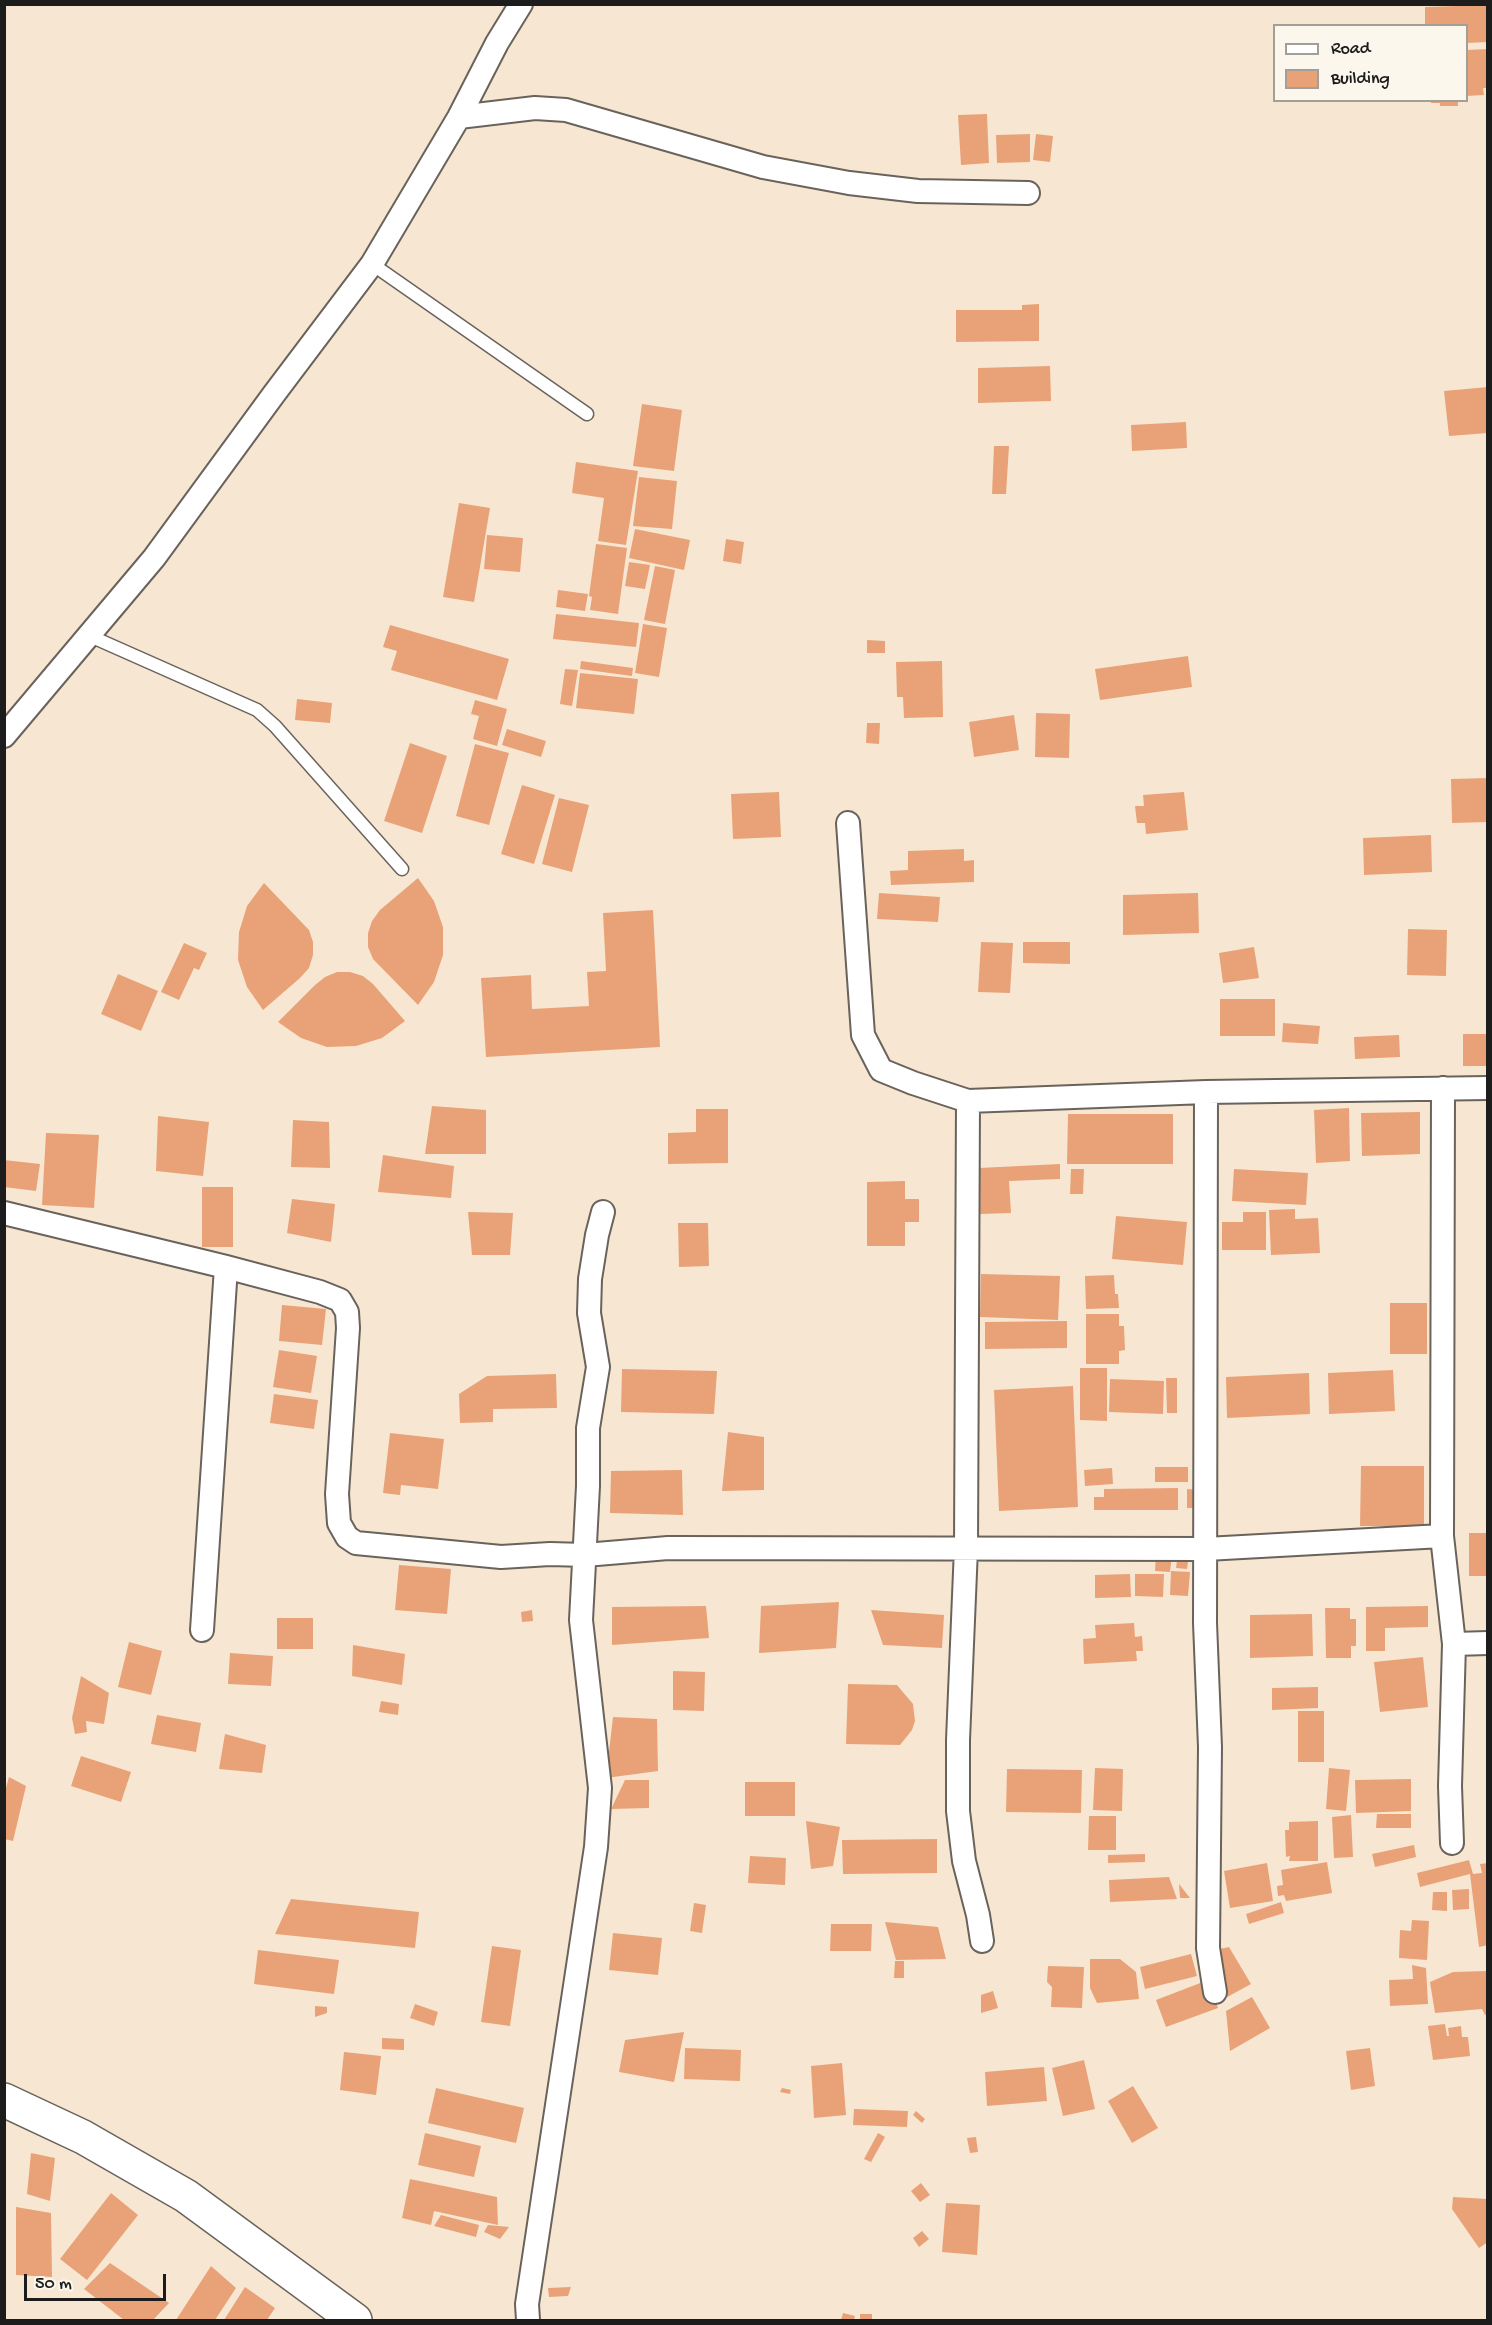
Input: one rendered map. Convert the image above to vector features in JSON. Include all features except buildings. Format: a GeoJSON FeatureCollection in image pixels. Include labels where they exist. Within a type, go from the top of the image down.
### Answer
{"type":"FeatureCollection","features":[{"type":"Feature","properties":{"kind":"main road"},"geometry":{"type":"LineString","coordinates":[[4,2100],[83,2137],[186,2196],[355,2320]]}},
{"type":"Feature","properties":{"kind":"street"},"geometry":{"type":"LineString","coordinates":[[4,736],[154,558],[372,264],[459,117],[497,43],[521,4]]}},
{"type":"Feature","properties":{"kind":"street"},"geometry":{"type":"LineString","coordinates":[[459,117],[535,108],[566,110],[763,167],[849,183],[918,190],[1028,193]]}},
{"type":"Feature","properties":{"kind":"street"},"geometry":{"type":"LineString","coordinates":[[848,823],[863,1035],[881,1070],[968,1101],[1206,1092],[1488,1088]]}},
{"type":"Feature","properties":{"kind":"street"},"geometry":{"type":"LineString","coordinates":[[1443,1088],[1442,1536],[1454,1644],[1450,1786],[1452,1843]]}},
{"type":"Feature","properties":{"kind":"street"},"geometry":{"type":"LineString","coordinates":[[1206,1092],[1206,1549],[1207,1692],[1210,1747],[1208,1948],[1215,1992]]}},
{"type":"Feature","properties":{"kind":"street"},"geometry":{"type":"LineString","coordinates":[[968,1101],[966,1548],[958,1740],[958,1811],[964,1861],[982,1941]]}},
{"type":"Feature","properties":{"kind":"street"},"geometry":{"type":"LineString","coordinates":[[528,2320],[527,2304],[596,1847],[600,1788],[581,1620],[588,1428],[598,1367],[589,1313],[590,1279],[603,1212]]}},
{"type":"Feature","properties":{"kind":"street"},"geometry":{"type":"LineString","coordinates":[[4,1213],[226,1267],[320,1292],[340,1300],[347,1312],[337,1494],[339,1523],[347,1537],[356,1544],[501,1557],[550,1554],[585,1556],[668,1548],[1206,1549],[1442,1536]]}},
{"type":"Feature","properties":{"kind":"street"},"geometry":{"type":"LineString","coordinates":[[202,1630],[226,1267]]}},
{"type":"Feature","properties":{"kind":"street"},"geometry":{"type":"LineString","coordinates":[[1454,1644],[1488,1643]]}},
{"type":"Feature","properties":{"kind":"lane"},"geometry":{"type":"LineString","coordinates":[[372,264],[587,414]]}},
{"type":"Feature","properties":{"kind":"lane"},"geometry":{"type":"LineString","coordinates":[[90,636],[257,710],[296,749],[402,869]]}}]}
